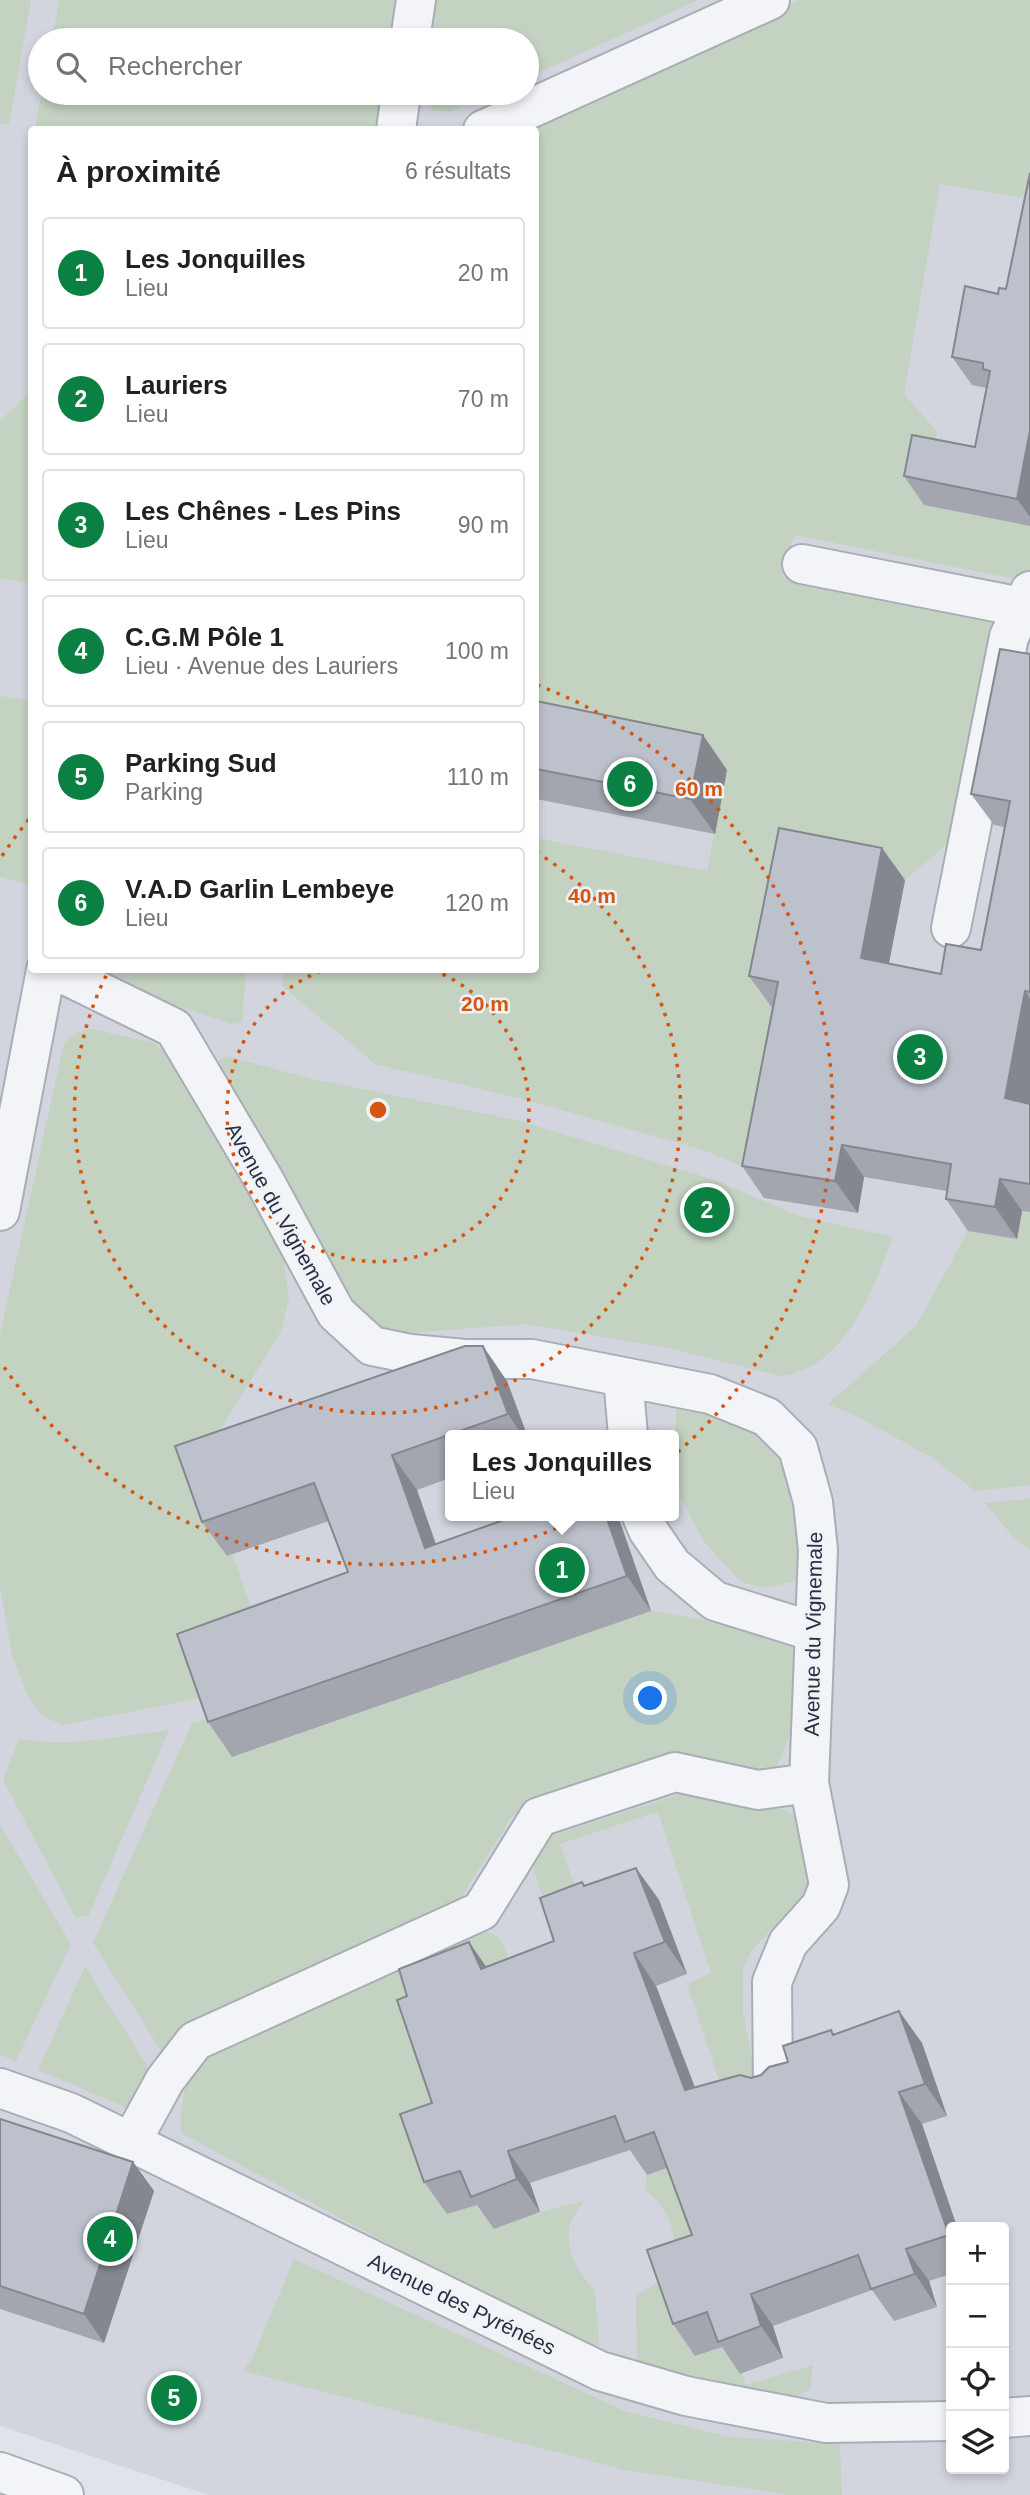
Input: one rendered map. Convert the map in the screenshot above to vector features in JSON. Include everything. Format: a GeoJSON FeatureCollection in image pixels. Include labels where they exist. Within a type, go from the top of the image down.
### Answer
{"type":"FeatureCollection","features":[{"type":"Feature","properties":{"kind":"street"},"geometry":{"type":"LineString","coordinates":[[412,28],[416,0]]}},
{"type":"Feature","properties":{"kind":"street"},"geometry":{"type":"LineString","coordinates":[[539,105],[769,0]]}},
{"type":"Feature","properties":{"kind":"street"},"geometry":{"type":"LineString","coordinates":[[397,126],[399,105]]}},
{"type":"Feature","properties":{"kind":"street"},"geometry":{"type":"LineString","coordinates":[[492,126],[538,105]]}},
{"type":"Feature","properties":{"kind":"street"},"geometry":{"type":"LineString","coordinates":[[802,564],[1027,603],[1009,637],[951,928]]}},
{"type":"Feature","properties":{"kind":"street"},"geometry":{"type":"LineString","coordinates":[[0,1211],[45,973]]}},
{"type":"Feature","properties":{"kind":"street","name":"Avenue du Vignemale"},"geometry":{"type":"LineString","coordinates":[[61,973],[174,1027],[264,1180],[336,1313],[372,1346],[411,1354],[465,1359],[532,1359],[710,1394],[767,1418],[798,1448],[813,1502],[818,1550],[809,1783],[829,1885],[821,1906],[788,1943],[772,1982],[774,2088]]}},
{"type":"Feature","properties":{"kind":"street"},"geometry":{"type":"LineString","coordinates":[[623,1377],[628,1430]]}},
{"type":"Feature","properties":{"kind":"street"},"geometry":{"type":"LineString","coordinates":[[644,1521],[671,1565],[715,1601],[815,1632]]}},
{"type":"Feature","properties":{"kind":"street"},"geometry":{"type":"LineString","coordinates":[[131,2142],[165,2080],[195,2041],[481,1911],[539,1817],[675,1772],[758,1790],[809,1783]]}},
{"type":"Feature","properties":{"kind":"street","name":"Avenue des Pyrénées"},"geometry":{"type":"LineString","coordinates":[[0,2088],[71,2113],[600,2371],[686,2396],[826,2423],[946,2421]]}},
{"type":"Feature","properties":{"kind":"street"},"geometry":{"type":"LineString","coordinates":[[1009,2418],[1030,2416]]}},
{"type":"Feature","properties":{"kind":"street"},"geometry":{"type":"LineString","coordinates":[[0,2472],[64,2495]]}},
{"type":"Feature","properties":{"kind":"shaded area"},"geometry":{"type":"Polygon","coordinates":[[[0,0],[1030,0],[1030,2495],[209,2495],[0,2426],[0,0]]]}},
{"type":"Feature","properties":{"kind":"green space"},"geometry":{"type":"Polygon","coordinates":[[[0,0],[31,0],[9,125],[0,123],[0,0]]]}},
{"type":"Feature","properties":{"kind":"green space"},"geometry":{"type":"Polygon","coordinates":[[[59,0],[397,0],[392,28],[54,28],[59,0]]]}},
{"type":"Feature","properties":{"kind":"green space"},"geometry":{"type":"Polygon","coordinates":[[[432,0],[698,0],[539,73],[539,28],[428,28],[432,0]]]}},
{"type":"Feature","properties":{"kind":"green space"},"geometry":{"type":"Polygon","coordinates":[[[800,0],[1030,0],[1030,199],[940,184],[904,394],[937,432],[925,505],[1030,526],[1030,573],[1025,581],[794,535],[782,577],[996,619],[958,820],[947,844],[905,880],[772,1008],[800,1014],[810,1194],[703,1150],[519,1098],[375,1064],[281,985],[283,973],[539,973],[539,839],[707,871],[727,770],[539,732],[539,126],[532,126],[569,101],[800,0]]]}},
{"type":"Feature","properties":{"kind":"green space"},"geometry":{"type":"Polygon","coordinates":[[[40,105],[379,105],[376,126],[35,126],[40,105]]]}},
{"type":"Feature","properties":{"kind":"green space"},"geometry":{"type":"Polygon","coordinates":[[[428,105],[466,105],[450,112],[433,110],[428,105]]]}},
{"type":"Feature","properties":{"kind":"green space"},"geometry":{"type":"Polygon","coordinates":[[[28,394],[28,583],[0,578],[0,421],[28,394]]]}},
{"type":"Feature","properties":{"kind":"green space"},"geometry":{"type":"Polygon","coordinates":[[[0,696],[28,701],[28,884],[0,877],[0,696]]]}},
{"type":"Feature","properties":{"kind":"green space"},"geometry":{"type":"Polygon","coordinates":[[[100,973],[246,973],[242,1022],[232,1024],[109,983],[100,973]]]}},
{"type":"Feature","properties":{"kind":"green space"},"geometry":{"type":"Polygon","coordinates":[[[92,1029],[154,1043],[185,1070],[289,1258],[284,1266],[289,1298],[281,1331],[196,1470],[226,1556],[233,1555],[264,1645],[211,1696],[63,1725],[44,1717],[28,1697],[12,1655],[0,1586],[0,1334],[64,1043],[77,1032],[92,1029]]]}},
{"type":"Feature","properties":{"kind":"green space"},"geometry":{"type":"Polygon","coordinates":[[[226,1056],[317,1080],[516,1120],[712,1179],[799,1216],[893,1237],[866,1302],[840,1342],[823,1358],[804,1370],[781,1376],[669,1348],[527,1324],[378,1333],[340,1304],[216,1062],[226,1056]]]}},
{"type":"Feature","properties":{"kind":"green space"},"geometry":{"type":"Polygon","coordinates":[[[1022,1211],[1030,1212],[1030,1485],[975,1491],[931,1457],[858,1417],[828,1404],[916,1326],[968,1231],[1017,1239],[1022,1211]]]}},
{"type":"Feature","properties":{"kind":"green space"},"geometry":{"type":"Polygon","coordinates":[[[677,1398],[726,1408],[795,1465],[807,1569],[794,1581],[767,1588],[741,1582],[705,1543],[680,1497],[679,1430],[675,1430],[677,1398]]]}},
{"type":"Feature","properties":{"kind":"green space"},"geometry":{"type":"Polygon","coordinates":[[[1030,1499],[1030,1549],[1014,1538],[985,1503],[1030,1499]]]}},
{"type":"Feature","properties":{"kind":"green space"},"geometry":{"type":"Polygon","coordinates":[[[651,1611],[764,1630],[804,1650],[791,1733],[776,1768],[754,1775],[523,1808],[511,1818],[459,1901],[163,2054],[93,1943],[192,1723],[218,1717],[233,1757],[651,1611]]]}},
{"type":"Feature","properties":{"kind":"green space"},"geometry":{"type":"Polygon","coordinates":[[[169,1730],[89,1915],[76,1918],[3,1780],[19,1739],[75,1742],[169,1730]]]}},
{"type":"Feature","properties":{"kind":"green space"},"geometry":{"type":"Polygon","coordinates":[[[678,1795],[784,1810],[796,1816],[818,1873],[813,1887],[751,1951],[743,1969],[743,2012],[761,2106],[731,2116],[687,1984],[711,1973],[658,1812],[560,1844],[584,1911],[549,1914],[529,1856],[533,1842],[678,1795]]]}},
{"type":"Feature","properties":{"kind":"green space"},"geometry":{"type":"Polygon","coordinates":[[[0,1825],[71,1944],[16,2061],[0,2055],[0,1825]]]}},
{"type":"Feature","properties":{"kind":"green space"},"geometry":{"type":"Polygon","coordinates":[[[478,1930],[493,1934],[501,1941],[511,1965],[483,2203],[494,2229],[540,2212],[583,2201],[571,2222],[569,2244],[578,2269],[595,2291],[599,2345],[581,2347],[181,2133],[185,2085],[214,2046],[478,1930]]]}},
{"type":"Feature","properties":{"kind":"green space"},"geometry":{"type":"Polygon","coordinates":[[[85,1966],[154,2077],[132,2110],[38,2070],[85,1966]]]}},
{"type":"Feature","properties":{"kind":"green space"},"geometry":{"type":"Polygon","coordinates":[[[676,2165],[714,2267],[696,2356],[730,2344],[746,2385],[813,2365],[810,2389],[795,2397],[772,2397],[637,2368],[636,2295],[659,2280],[676,2259],[669,2220],[660,2205],[645,2190],[647,2175],[676,2165]]]}},
{"type":"Feature","properties":{"kind":"green space"},"geometry":{"type":"Polygon","coordinates":[[[294,2259],[625,2411],[730,2437],[840,2444],[842,2495],[790,2495],[625,2470],[243,2371],[253,2357],[294,2259]]]}},
{"type":"Feature","properties":{"kind":"building"},"geometry":{"type":"Polygon","coordinates":[[[1030,173],[1030,430],[1017,499],[904,476],[912,435],[975,447],[990,371],[983,369],[983,363],[952,357],[965,286],[998,294],[999,288],[1006,289],[1030,173]]]}},
{"type":"Feature","properties":{"kind":"building"},"geometry":{"type":"Polygon","coordinates":[[[1000,649],[1030,654],[1030,992],[1025,991],[1005,1098],[1030,1104],[1030,1184],[1000,1179],[995,1207],[946,1199],[951,1164],[842,1145],[835,1181],[742,1166],[778,982],[749,976],[779,828],[882,848],[861,958],[941,974],[946,944],[981,950],[1010,801],[971,794],[1000,649]]]}},
{"type":"Feature","properties":{"kind":"building"},"geometry":{"type":"Polygon","coordinates":[[[539,702],[703,735],[690,799],[539,770],[539,702]]]}},
{"type":"Feature","properties":{"kind":"building"},"geometry":{"type":"Polygon","coordinates":[[[465,1346],[483,1346],[508,1414],[463,1430],[445,1430],[445,1436],[392,1455],[425,1548],[501,1521],[608,1521],[627,1576],[208,1722],[177,1634],[348,1572],[314,1483],[202,1522],[175,1446],[465,1346]]]}},
{"type":"Feature","properties":{"kind":"building"},"geometry":{"type":"Polygon","coordinates":[[[636,1868],[665,1942],[634,1953],[685,2090],[740,2075],[751,2078],[761,2075],[769,2067],[788,2062],[783,2046],[831,2030],[833,2035],[899,2011],[925,2084],[899,2092],[946,2226],[946,2236],[906,2249],[915,2274],[871,2289],[858,2255],[751,2294],[761,2326],[718,2342],[707,2312],[673,2324],[647,2250],[692,2235],[654,2132],[625,2142],[615,2116],[508,2151],[517,2179],[471,2197],[460,2171],[424,2182],[400,2114],[432,2103],[397,2000],[407,1996],[399,1969],[469,1942],[481,1969],[554,1941],[540,1898],[582,1882],[584,1886],[636,1868]]]}},
{"type":"Feature","properties":{"kind":"building"},"geometry":{"type":"Polygon","coordinates":[[[0,2119],[133,2162],[84,2314],[0,2286],[0,2119]]]}},
{"type":"Feature","properties":{"kind":"place","name":"V.A.D Garlin Lembeye"},"geometry":{"type":"Point","coordinates":[630,784]}},
{"type":"Feature","properties":{"kind":"place","name":"Les Chênes - Les Pins"},"geometry":{"type":"Point","coordinates":[920,1057]}},
{"type":"Feature","properties":{"kind":"place","name":"Lauriers"},"geometry":{"type":"Point","coordinates":[707,1210]}},
{"type":"Feature","properties":{"kind":"place","name":"Les Jonquilles"},"geometry":{"type":"Point","coordinates":[562,1570]}},
{"type":"Feature","properties":{"kind":"place","name":"C.G.M Pôle 1"},"geometry":{"type":"Point","coordinates":[110,2239]}},
{"type":"Feature","properties":{"kind":"place","name":"Parking Sud"},"geometry":{"type":"Point","coordinates":[174,2398]}}]}
